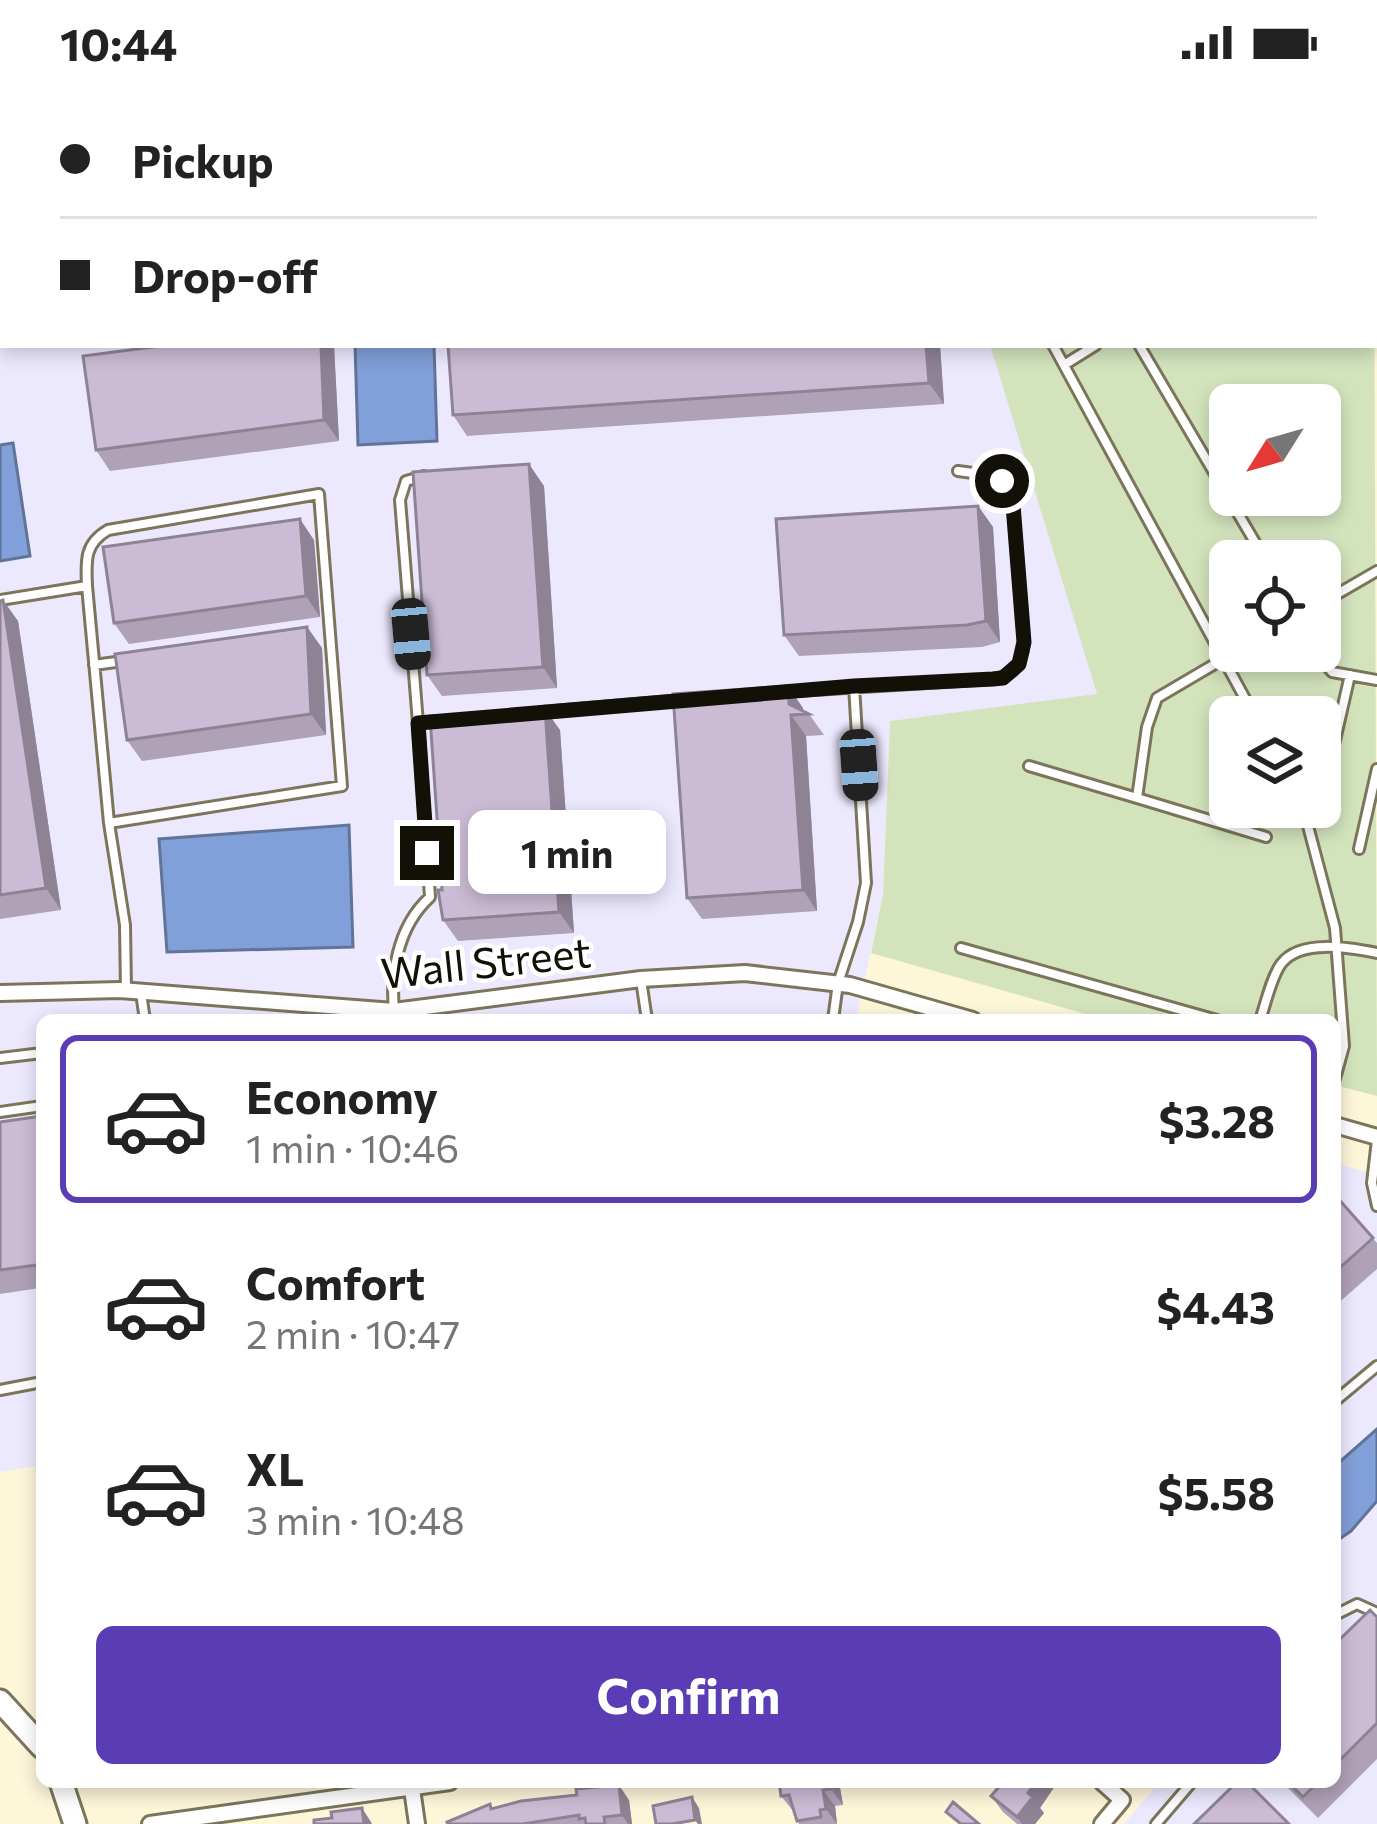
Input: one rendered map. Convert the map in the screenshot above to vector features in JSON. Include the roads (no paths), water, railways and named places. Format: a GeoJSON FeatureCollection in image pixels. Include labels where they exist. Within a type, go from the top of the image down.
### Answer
{"type":"FeatureCollection","features":[{"type":"Feature","properties":{"kind":"street","name":"Wall Street"},"geometry":{"type":"LineString","coordinates":[[408,1014],[641,980],[745,973],[838,983],[951,1014]]}},
{"type":"Feature","properties":{"kind":"street","name":"Wall Street"},"geometry":{"type":"LineString","coordinates":[[0,993],[134,992],[377,1014]]}},
{"type":"Feature","properties":{"kind":"street"},"geometry":{"type":"LineString","coordinates":[[1341,1127],[1377,1139]]}},
{"type":"Feature","properties":{"kind":"street"},"geometry":{"type":"LineString","coordinates":[[0,1701],[36,1740]]}},
{"type":"Feature","properties":{"kind":"street"},"geometry":{"type":"LineString","coordinates":[[63,1788],[75,1824]]}},
{"type":"Feature","properties":{"kind":"street"},"geometry":{"type":"LineString","coordinates":[[150,1824],[391,1788]]}},
{"type":"Feature","properties":{"kind":"street"},"geometry":{"type":"LineString","coordinates":[[411,1788],[417,1824]]}},
{"type":"Feature","properties":{"kind":"street"},"geometry":{"type":"LineString","coordinates":[[1102,1824],[1122,1800],[1109,1788]]}},
{"type":"Feature","properties":{"kind":"lane"},"geometry":{"type":"LineString","coordinates":[[1055,348],[1209,631]]}},
{"type":"Feature","properties":{"kind":"lane"},"geometry":{"type":"LineString","coordinates":[[1064,365],[1091,348]]}},
{"type":"Feature","properties":{"kind":"lane"},"geometry":{"type":"LineString","coordinates":[[1141,348],[1254,540]]}},
{"type":"Feature","properties":{"kind":"lane"},"geometry":{"type":"LineString","coordinates":[[771,693],[1003,678],[1019,664],[1024,642],[1011,496],[994,476],[958,471]]}},
{"type":"Feature","properties":{"kind":"lane"},"geometry":{"type":"LineString","coordinates":[[394,1014],[394,969],[406,927],[414,911],[430,897],[401,489],[414,477],[438,475]]}},
{"type":"Feature","properties":{"kind":"lane"},"geometry":{"type":"LineString","coordinates":[[109,823],[342,786],[319,494],[107,530],[94,538],[86,552],[109,823],[134,992],[143,1014]]}},
{"type":"Feature","properties":{"kind":"lane"},"geometry":{"type":"LineString","coordinates":[[1341,592],[1377,571]]}},
{"type":"Feature","properties":{"kind":"lane"},"geometry":{"type":"LineString","coordinates":[[0,600],[87,586]]}},
{"type":"Feature","properties":{"kind":"lane"},"geometry":{"type":"LineString","coordinates":[[307,634],[330,631]]}},
{"type":"Feature","properties":{"kind":"lane"},"geometry":{"type":"LineString","coordinates":[[94,664],[142,658]]}},
{"type":"Feature","properties":{"kind":"lane"},"geometry":{"type":"LineString","coordinates":[[1137,798],[1147,727],[1157,698],[1209,667]]}},
{"type":"Feature","properties":{"kind":"lane"},"geometry":{"type":"LineString","coordinates":[[1331,672],[1377,680]]}},
{"type":"Feature","properties":{"kind":"lane"},"geometry":{"type":"LineString","coordinates":[[1341,714],[1350,675]]}},
{"type":"Feature","properties":{"kind":"lane"},"geometry":{"type":"LineString","coordinates":[[834,1014],[866,883],[854,686]]}},
{"type":"Feature","properties":{"kind":"lane"},"geometry":{"type":"LineString","coordinates":[[532,713],[704,699]]}},
{"type":"Feature","properties":{"kind":"lane"},"geometry":{"type":"LineString","coordinates":[[418,723],[441,721]]}},
{"type":"Feature","properties":{"kind":"lane"},"geometry":{"type":"LineString","coordinates":[[1029,766],[1266,838]]}},
{"type":"Feature","properties":{"kind":"lane"},"geometry":{"type":"LineString","coordinates":[[1359,848],[1377,769]]}},
{"type":"Feature","properties":{"kind":"lane"},"geometry":{"type":"LineString","coordinates":[[1310,828],[1336,945],[1341,1057]]}},
{"type":"Feature","properties":{"kind":"lane"},"geometry":{"type":"LineString","coordinates":[[1262,1014],[1282,963],[1294,953],[1336,945],[1377,953]]}},
{"type":"Feature","properties":{"kind":"lane"},"geometry":{"type":"LineString","coordinates":[[961,948],[1195,1014]]}},
{"type":"Feature","properties":{"kind":"lane"},"geometry":{"type":"LineString","coordinates":[[641,980],[646,1014]]}},
{"type":"Feature","properties":{"kind":"lane"},"geometry":{"type":"LineString","coordinates":[[275,1002],[276,1014]]}},
{"type":"Feature","properties":{"kind":"lane"},"geometry":{"type":"LineString","coordinates":[[1161,1014],[1163,1005]]}},
{"type":"Feature","properties":{"kind":"lane"},"geometry":{"type":"LineString","coordinates":[[0,1058],[36,1054]]}},
{"type":"Feature","properties":{"kind":"lane"},"geometry":{"type":"LineString","coordinates":[[0,1112],[36,1107]]}},
{"type":"Feature","properties":{"kind":"lane"},"geometry":{"type":"LineString","coordinates":[[1377,1139],[1372,1183],[1377,1206]]}},
{"type":"Feature","properties":{"kind":"lane"},"geometry":{"type":"LineString","coordinates":[[1341,1396],[1377,1366]]}},
{"type":"Feature","properties":{"kind":"lane"},"geometry":{"type":"LineString","coordinates":[[0,1390],[36,1383]]}},
{"type":"Feature","properties":{"kind":"lane"},"geometry":{"type":"LineString","coordinates":[[1341,1612],[1357,1604],[1377,1612]]}},
{"type":"Feature","properties":{"kind":"lane"},"geometry":{"type":"LineString","coordinates":[[1156,1824],[1187,1788]]}},
{"type":"Feature","properties":{"kind":"water"},"geometry":{"type":"Polygon","coordinates":[[[355,348],[434,348],[437,441],[358,445],[355,348]]]}},
{"type":"Feature","properties":{"kind":"water"},"geometry":{"type":"Polygon","coordinates":[[[13,443],[30,556],[0,561],[0,445],[13,443]]]}},
{"type":"Feature","properties":{"kind":"water"},"geometry":{"type":"Polygon","coordinates":[[[349,825],[353,947],[167,952],[159,839],[349,825]]]}},
{"type":"Feature","properties":{"kind":"water"},"geometry":{"type":"Polygon","coordinates":[[[1377,1429],[1377,1501],[1341,1538],[1341,1461],[1377,1429]]]}}]}
